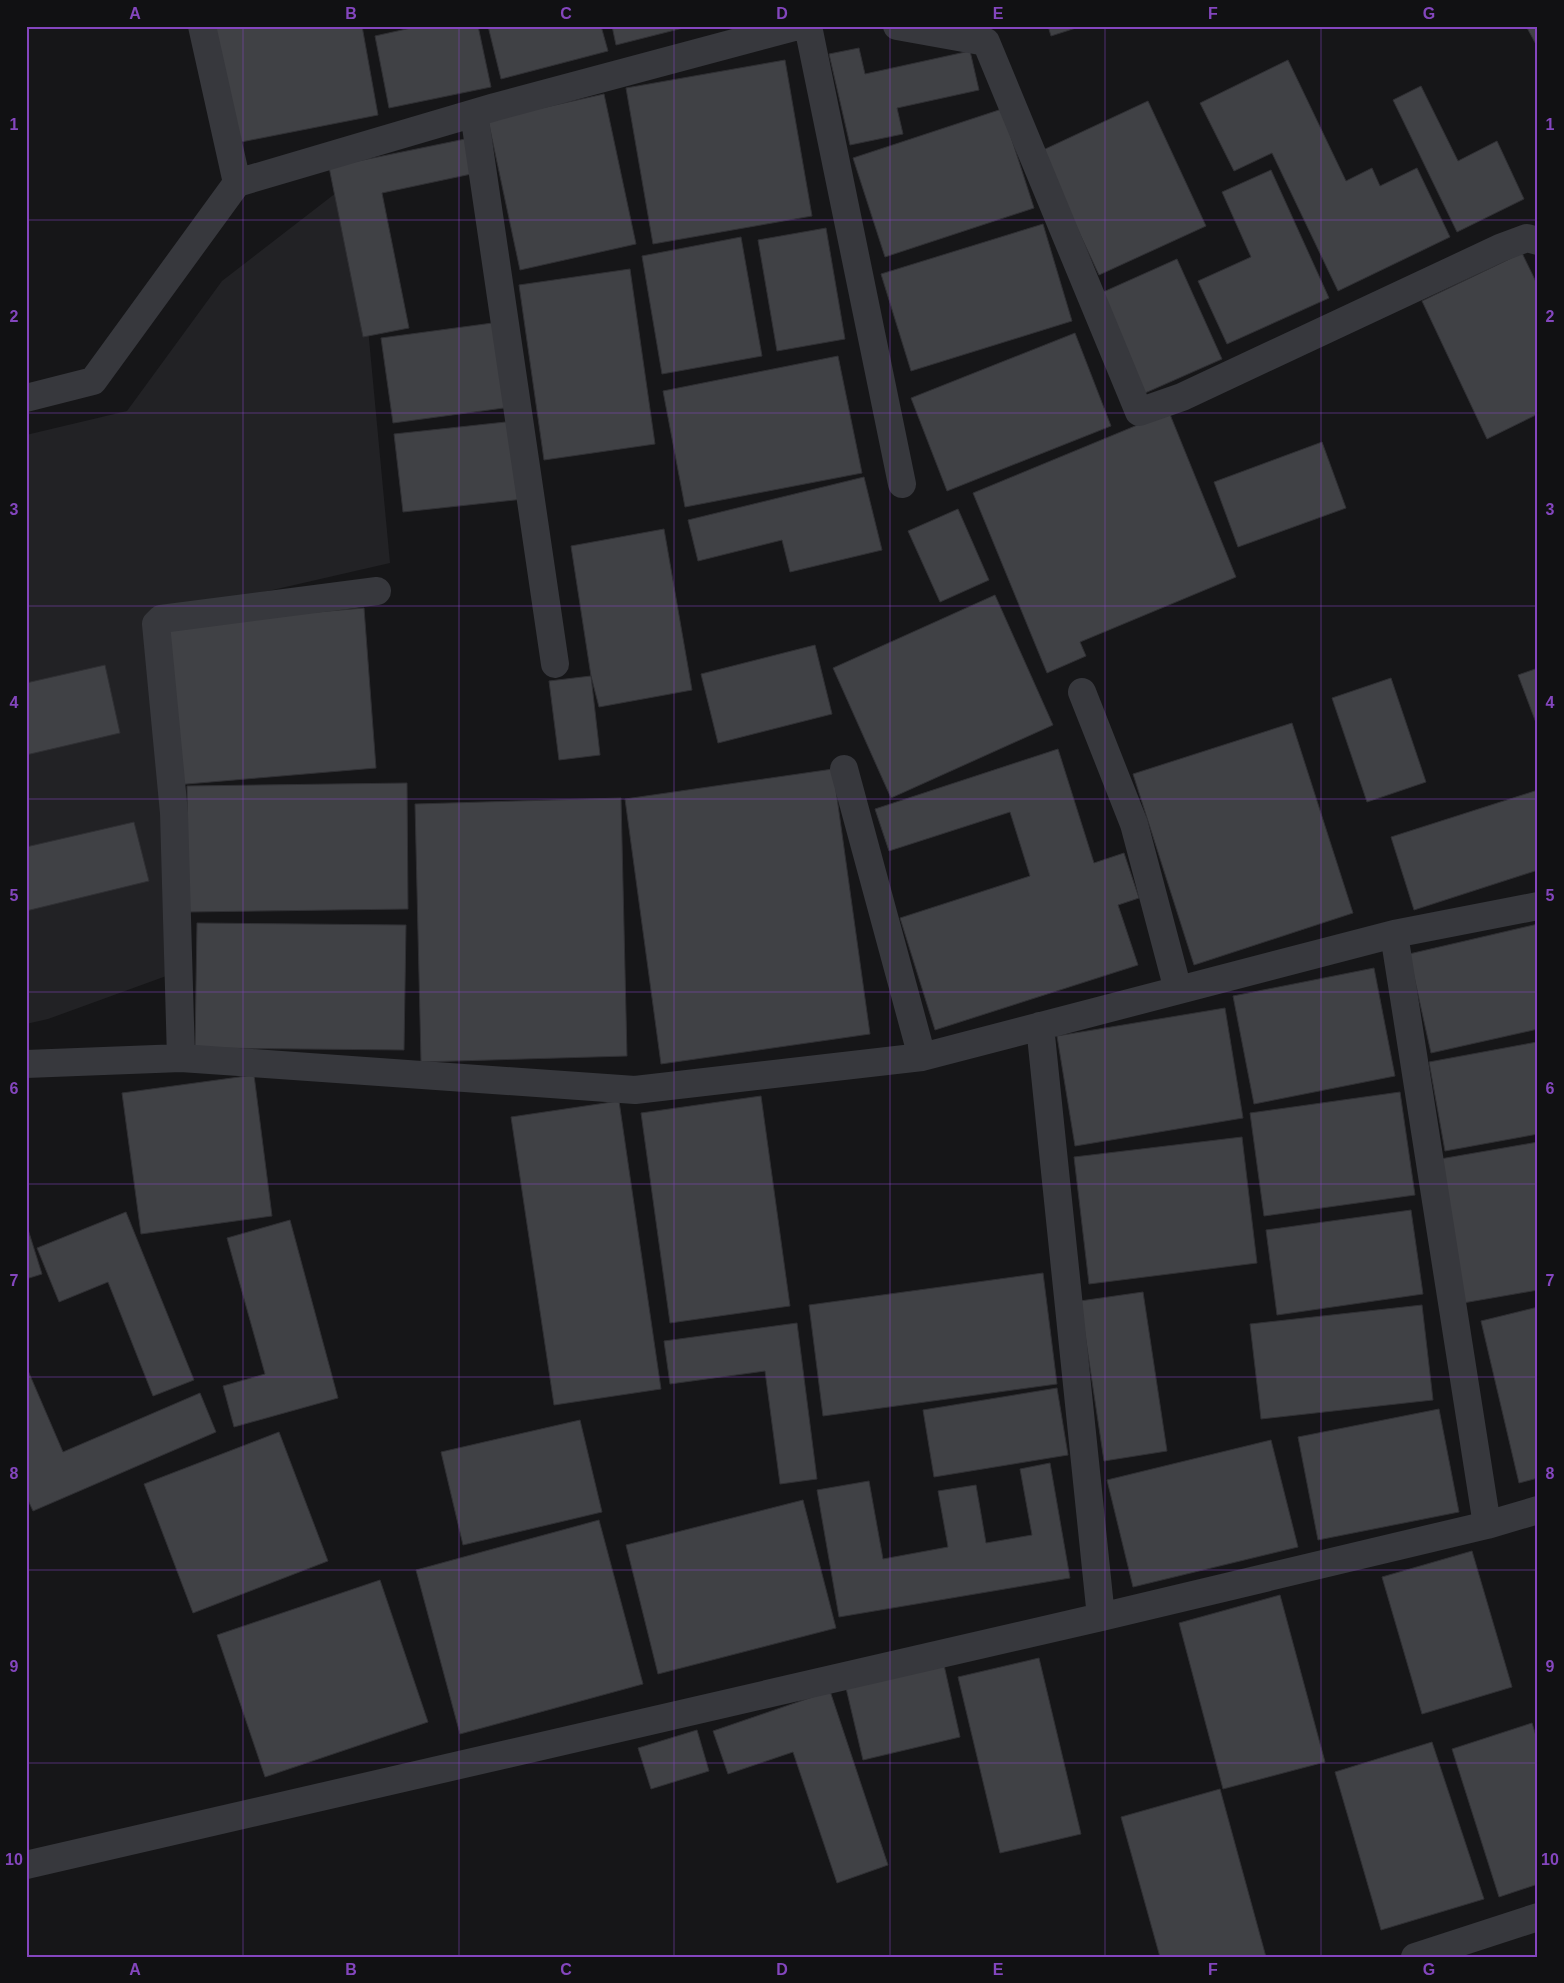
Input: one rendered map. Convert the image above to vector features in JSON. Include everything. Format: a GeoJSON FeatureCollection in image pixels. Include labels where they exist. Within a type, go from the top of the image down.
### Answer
{"type":"FeatureCollection","features":[{"type":"Feature","properties":{"kind":"street"},"geometry":{"type":"LineString","coordinates":[[202,26],[237,183]]}},
{"type":"Feature","properties":{"kind":"street"},"geometry":{"type":"LineString","coordinates":[[26,398],[93,381],[237,183],[474,113],[798,26]]}},
{"type":"Feature","properties":{"kind":"street"},"geometry":{"type":"LineString","coordinates":[[808,26],[902,484]]}},
{"type":"Feature","properties":{"kind":"street"},"geometry":{"type":"LineString","coordinates":[[897,26],[986,42],[1139,412],[1182,398],[1500,248],[1527,238],[1538,241]]}},
{"type":"Feature","properties":{"kind":"street"},"geometry":{"type":"LineString","coordinates":[[474,113],[556,664]]}},
{"type":"Feature","properties":{"kind":"street"},"geometry":{"type":"LineString","coordinates":[[181,1058],[174,813],[156,624],[161,619],[377,591]]}},
{"type":"Feature","properties":{"kind":"street"},"geometry":{"type":"LineString","coordinates":[[1082,692],[1134,824],[1178,990]]}},
{"type":"Feature","properties":{"kind":"street"},"geometry":{"type":"LineString","coordinates":[[844,769],[922,1058]]}},
{"type":"Feature","properties":{"kind":"street"},"geometry":{"type":"LineString","coordinates":[[26,1064],[181,1058],[635,1090],[922,1058],[1394,934],[1538,906]]}},
{"type":"Feature","properties":{"kind":"street"},"geometry":{"type":"LineString","coordinates":[[1394,934],[1487,1525]]}},
{"type":"Feature","properties":{"kind":"street"},"geometry":{"type":"LineString","coordinates":[[1040,1026],[1101,1617]]}},
{"type":"Feature","properties":{"kind":"street"},"geometry":{"type":"LineString","coordinates":[[26,1866],[1101,1617],[1487,1525],[1538,1510]]}},
{"type":"Feature","properties":{"kind":"street"},"geometry":{"type":"LineString","coordinates":[[1416,1957],[1538,1917]]}},
{"type":"Feature","properties":{"kind":"shaded area"},"geometry":{"type":"Polygon","coordinates":[[[354,179],[390,563],[150,618],[169,975],[48,1019],[26,1024],[26,435],[127,411],[222,281],[354,179]]]}},
{"type":"Feature","properties":{"kind":"building"},"geometry":{"type":"Polygon","coordinates":[[[214,26],[362,26],[378,115],[236,143],[214,26]]]}},
{"type":"Feature","properties":{"kind":"building"},"geometry":{"type":"Polygon","coordinates":[[[420,26],[478,26],[491,87],[389,108],[375,36],[420,26]]]}},
{"type":"Feature","properties":{"kind":"building"},"geometry":{"type":"Polygon","coordinates":[[[488,26],[601,26],[608,51],[501,79],[488,26]]]}},
{"type":"Feature","properties":{"kind":"building"},"geometry":{"type":"Polygon","coordinates":[[[612,26],[691,26],[616,45],[612,26]]]}},
{"type":"Feature","properties":{"kind":"building"},"geometry":{"type":"Polygon","coordinates":[[[1048,26],[1082,26],[1051,36],[1048,26]]]}},
{"type":"Feature","properties":{"kind":"building"},"geometry":{"type":"Polygon","coordinates":[[[1526,26],[1538,26],[1538,48],[1526,26]]]}},
{"type":"Feature","properties":{"kind":"building"},"geometry":{"type":"Polygon","coordinates":[[[859,48],[865,74],[970,51],[979,90],[897,108],[903,134],[850,145],[829,54],[859,48]]]}},
{"type":"Feature","properties":{"kind":"building"},"geometry":{"type":"Polygon","coordinates":[[[785,60],[812,216],[653,244],[626,88],[785,60]]]}},
{"type":"Feature","properties":{"kind":"building"},"geometry":{"type":"Polygon","coordinates":[[[1288,60],[1346,181],[1372,168],[1380,186],[1417,168],[1450,237],[1338,291],[1272,153],[1234,171],[1200,103],[1288,60]]]}},
{"type":"Feature","properties":{"kind":"building"},"geometry":{"type":"Polygon","coordinates":[[[1421,86],[1458,161],[1497,141],[1524,199],[1457,232],[1393,100],[1421,86]]]}},
{"type":"Feature","properties":{"kind":"building"},"geometry":{"type":"Polygon","coordinates":[[[604,94],[636,244],[520,270],[488,120],[604,94]]]}},
{"type":"Feature","properties":{"kind":"building"},"geometry":{"type":"Polygon","coordinates":[[[1148,101],[1206,226],[1099,275],[1041,151],[1148,101]]]}},
{"type":"Feature","properties":{"kind":"building"},"geometry":{"type":"Polygon","coordinates":[[[1002,109],[1034,208],[885,257],[853,158],[1002,109]]]}},
{"type":"Feature","properties":{"kind":"building"},"geometry":{"type":"Polygon","coordinates":[[[470,138],[476,173],[382,193],[409,328],[363,337],[329,167],[470,138]]]}},
{"type":"Feature","properties":{"kind":"building"},"geometry":{"type":"Polygon","coordinates":[[[1271,170],[1329,298],[1227,344],[1198,281],[1251,257],[1222,192],[1271,170]]]}},
{"type":"Feature","properties":{"kind":"building"},"geometry":{"type":"Polygon","coordinates":[[[1043,224],[1072,321],[911,371],[881,274],[1043,224]]]}},
{"type":"Feature","properties":{"kind":"building"},"geometry":{"type":"Polygon","coordinates":[[[826,228],[845,339],[777,351],[758,240],[826,228]]]}},
{"type":"Feature","properties":{"kind":"building"},"geometry":{"type":"Polygon","coordinates":[[[741,237],[762,356],[662,374],[642,256],[741,237]]]}},
{"type":"Feature","properties":{"kind":"building"},"geometry":{"type":"Polygon","coordinates":[[[1522,253],[1538,286],[1538,414],[1487,439],[1422,301],[1522,253]]]}},
{"type":"Feature","properties":{"kind":"building"},"geometry":{"type":"Polygon","coordinates":[[[1177,259],[1222,359],[1145,393],[1101,293],[1177,259]]]}},
{"type":"Feature","properties":{"kind":"building"},"geometry":{"type":"Polygon","coordinates":[[[630,269],[655,444],[544,460],[519,285],[630,269]]]}},
{"type":"Feature","properties":{"kind":"building"},"geometry":{"type":"Polygon","coordinates":[[[500,322],[511,407],[393,423],[381,338],[500,322]]]}},
{"type":"Feature","properties":{"kind":"building"},"geometry":{"type":"Polygon","coordinates":[[[1075,333],[1111,426],[947,491],[911,398],[1075,333]]]}},
{"type":"Feature","properties":{"kind":"building"},"geometry":{"type":"Polygon","coordinates":[[[838,356],[862,473],[685,507],[663,391],[838,356]]]}},
{"type":"Feature","properties":{"kind":"building"},"geometry":{"type":"Polygon","coordinates":[[[1169,412],[1236,577],[1080,642],[1086,656],[1047,673],[973,493],[1169,412]]]}},
{"type":"Feature","properties":{"kind":"building"},"geometry":{"type":"Polygon","coordinates":[[[515,421],[524,499],[403,512],[394,434],[515,421]]]}},
{"type":"Feature","properties":{"kind":"building"},"geometry":{"type":"Polygon","coordinates":[[[1322,442],[1346,508],[1238,547],[1214,482],[1322,442]]]}},
{"type":"Feature","properties":{"kind":"building"},"geometry":{"type":"Polygon","coordinates":[[[864,477],[882,550],[790,572],[782,540],[698,561],[688,520],[864,477]]]}},
{"type":"Feature","properties":{"kind":"building"},"geometry":{"type":"Polygon","coordinates":[[[958,509],[989,580],[940,602],[908,531],[958,509]]]}},
{"type":"Feature","properties":{"kind":"building"},"geometry":{"type":"Polygon","coordinates":[[[664,529],[692,690],[599,707],[591,676],[571,546],[664,529]]]}},
{"type":"Feature","properties":{"kind":"building"},"geometry":{"type":"Polygon","coordinates":[[[995,595],[1053,725],[891,798],[833,668],[995,595]]]}},
{"type":"Feature","properties":{"kind":"building"},"geometry":{"type":"Polygon","coordinates":[[[364,608],[376,768],[175,785],[162,625],[364,608]]]}},
{"type":"Feature","properties":{"kind":"building"},"geometry":{"type":"Polygon","coordinates":[[[815,645],[832,714],[718,743],[701,674],[815,645]]]}},
{"type":"Feature","properties":{"kind":"building"},"geometry":{"type":"Polygon","coordinates":[[[105,665],[120,733],[26,755],[26,683],[105,665]]]}},
{"type":"Feature","properties":{"kind":"building"},"geometry":{"type":"Polygon","coordinates":[[[1538,668],[1538,728],[1518,675],[1538,668]]]}},
{"type":"Feature","properties":{"kind":"building"},"geometry":{"type":"Polygon","coordinates":[[[591,676],[600,755],[559,760],[549,681],[591,676]]]}},
{"type":"Feature","properties":{"kind":"building"},"geometry":{"type":"Polygon","coordinates":[[[1391,678],[1426,782],[1367,802],[1332,698],[1391,678]]]}},
{"type":"Feature","properties":{"kind":"building"},"geometry":{"type":"Polygon","coordinates":[[[1292,723],[1353,913],[1194,965],[1133,774],[1292,723]]]}},
{"type":"Feature","properties":{"kind":"building"},"geometry":{"type":"Polygon","coordinates":[[[1058,749],[1094,863],[1124,853],[1139,898],[1118,905],[1138,965],[935,1030],[900,918],[1030,876],[1010,812],[889,851],[875,809],[1058,749]]]}},
{"type":"Feature","properties":{"kind":"building"},"geometry":{"type":"Polygon","coordinates":[[[833,769],[870,1034],[661,1064],[625,799],[833,769]]]}},
{"type":"Feature","properties":{"kind":"building"},"geometry":{"type":"Polygon","coordinates":[[[407,783],[408,909],[188,912],[187,786],[407,783]]]}},
{"type":"Feature","properties":{"kind":"building"},"geometry":{"type":"Polygon","coordinates":[[[1538,790],[1538,870],[1414,910],[1391,837],[1538,790]]]}},
{"type":"Feature","properties":{"kind":"building"},"geometry":{"type":"Polygon","coordinates":[[[621,798],[627,1056],[421,1062],[415,804],[621,798]]]}},
{"type":"Feature","properties":{"kind":"building"},"geometry":{"type":"Polygon","coordinates":[[[134,822],[149,881],[26,911],[26,847],[134,822]]]}},
{"type":"Feature","properties":{"kind":"building"},"geometry":{"type":"Polygon","coordinates":[[[197,923],[406,925],[404,1050],[195,1048],[197,923]]]}},
{"type":"Feature","properties":{"kind":"building"},"geometry":{"type":"Polygon","coordinates":[[[1538,924],[1538,1029],[1431,1053],[1409,954],[1538,924]]]}},
{"type":"Feature","properties":{"kind":"building"},"geometry":{"type":"Polygon","coordinates":[[[1374,968],[1395,1076],[1254,1104],[1233,996],[1374,968]]]}},
{"type":"Feature","properties":{"kind":"building"},"geometry":{"type":"Polygon","coordinates":[[[1225,1008],[1243,1118],[1075,1146],[1057,1036],[1225,1008]]]}},
{"type":"Feature","properties":{"kind":"building"},"geometry":{"type":"Polygon","coordinates":[[[1537,1042],[1538,1134],[1445,1151],[1429,1062],[1537,1042]]]}},
{"type":"Feature","properties":{"kind":"building"},"geometry":{"type":"Polygon","coordinates":[[[254,1075],[272,1216],[141,1234],[122,1093],[254,1075]]]}},
{"type":"Feature","properties":{"kind":"building"},"geometry":{"type":"Polygon","coordinates":[[[1400,1092],[1415,1195],[1264,1216],[1250,1113],[1400,1092]]]}},
{"type":"Feature","properties":{"kind":"building"},"geometry":{"type":"Polygon","coordinates":[[[761,1096],[790,1306],[670,1323],[641,1113],[761,1096]]]}},
{"type":"Feature","properties":{"kind":"building"},"geometry":{"type":"Polygon","coordinates":[[[619,1101],[661,1389],[554,1405],[511,1117],[619,1101]]]}},
{"type":"Feature","properties":{"kind":"building"},"geometry":{"type":"Polygon","coordinates":[[[1242,1137],[1257,1263],[1089,1284],[1074,1157],[1242,1137]]]}},
{"type":"Feature","properties":{"kind":"building"},"geometry":{"type":"Polygon","coordinates":[[[1538,1142],[1538,1290],[1463,1303],[1440,1159],[1538,1142]]]}},
{"type":"Feature","properties":{"kind":"building"},"geometry":{"type":"Polygon","coordinates":[[[1411,1210],[1423,1294],[1277,1315],[1266,1230],[1411,1210]]]}},
{"type":"Feature","properties":{"kind":"building"},"geometry":{"type":"Polygon","coordinates":[[[126,1212],[194,1380],[153,1396],[108,1282],[59,1302],[37,1248],[126,1212]]]}},
{"type":"Feature","properties":{"kind":"building"},"geometry":{"type":"Polygon","coordinates":[[[290,1220],[338,1398],[234,1427],[223,1386],[265,1374],[227,1238],[290,1220]]]}},
{"type":"Feature","properties":{"kind":"building"},"geometry":{"type":"Polygon","coordinates":[[[26,1223],[42,1274],[26,1279],[26,1223]]]}},
{"type":"Feature","properties":{"kind":"building"},"geometry":{"type":"Polygon","coordinates":[[[1043,1273],[1057,1384],[823,1416],[809,1305],[1043,1273]]]}},
{"type":"Feature","properties":{"kind":"building"},"geometry":{"type":"Polygon","coordinates":[[[1143,1292],[1167,1451],[1104,1461],[1080,1301],[1143,1292]]]}},
{"type":"Feature","properties":{"kind":"building"},"geometry":{"type":"Polygon","coordinates":[[[1422,1305],[1433,1400],[1261,1419],[1250,1324],[1422,1305]]]}},
{"type":"Feature","properties":{"kind":"building"},"geometry":{"type":"Polygon","coordinates":[[[1538,1307],[1538,1478],[1519,1483],[1481,1321],[1538,1307]]]}},
{"type":"Feature","properties":{"kind":"building"},"geometry":{"type":"Polygon","coordinates":[[[797,1323],[817,1479],[780,1484],[765,1371],[670,1384],[664,1341],[797,1323]]]}},
{"type":"Feature","properties":{"kind":"building"},"geometry":{"type":"Polygon","coordinates":[[[26,1366],[63,1452],[200,1393],[216,1432],[33,1511],[26,1496],[26,1366]]]}},
{"type":"Feature","properties":{"kind":"building"},"geometry":{"type":"Polygon","coordinates":[[[1057,1388],[1068,1455],[934,1477],[923,1410],[1057,1388]]]}},
{"type":"Feature","properties":{"kind":"building"},"geometry":{"type":"Polygon","coordinates":[[[1439,1409],[1459,1512],[1318,1540],[1298,1437],[1439,1409]]]}},
{"type":"Feature","properties":{"kind":"building"},"geometry":{"type":"Polygon","coordinates":[[[580,1420],[602,1512],[463,1545],[441,1452],[580,1420]]]}},
{"type":"Feature","properties":{"kind":"building"},"geometry":{"type":"Polygon","coordinates":[[[279,1432],[328,1561],[193,1613],[144,1484],[279,1432]]]}},
{"type":"Feature","properties":{"kind":"building"},"geometry":{"type":"Polygon","coordinates":[[[1271,1440],[1298,1547],[1133,1587],[1107,1480],[1271,1440]]]}},
{"type":"Feature","properties":{"kind":"building"},"geometry":{"type":"Polygon","coordinates":[[[1050,1463],[1070,1578],[839,1617],[817,1490],[869,1481],[883,1559],[948,1547],[938,1491],[976,1485],[986,1543],[1032,1535],[1020,1469],[1050,1463]]]}},
{"type":"Feature","properties":{"kind":"building"},"geometry":{"type":"Polygon","coordinates":[[[803,1500],[836,1628],[658,1674],[626,1545],[803,1500]]]}},
{"type":"Feature","properties":{"kind":"building"},"geometry":{"type":"Polygon","coordinates":[[[599,1520],[643,1684],[460,1734],[416,1570],[599,1520]]]}},
{"type":"Feature","properties":{"kind":"building"},"geometry":{"type":"Polygon","coordinates":[[[1472,1551],[1512,1687],[1422,1714],[1382,1577],[1472,1551]]]}},
{"type":"Feature","properties":{"kind":"building"},"geometry":{"type":"Polygon","coordinates":[[[380,1580],[428,1722],[265,1777],[217,1635],[380,1580]]]}},
{"type":"Feature","properties":{"kind":"building"},"geometry":{"type":"Polygon","coordinates":[[[1280,1595],[1325,1762],[1223,1789],[1179,1623],[1280,1595]]]}},
{"type":"Feature","properties":{"kind":"building"},"geometry":{"type":"Polygon","coordinates":[[[1039,1658],[1081,1834],[1000,1853],[958,1677],[1039,1658]]]}},
{"type":"Feature","properties":{"kind":"building"},"geometry":{"type":"Polygon","coordinates":[[[944,1665],[960,1737],[863,1760],[846,1688],[944,1665]]]}},
{"type":"Feature","properties":{"kind":"building"},"geometry":{"type":"Polygon","coordinates":[[[830,1691],[888,1865],[837,1883],[793,1752],[728,1774],[713,1731],[830,1691]]]}},
{"type":"Feature","properties":{"kind":"building"},"geometry":{"type":"Polygon","coordinates":[[[1532,1723],[1538,1742],[1538,1884],[1499,1897],[1452,1749],[1532,1723]]]}},
{"type":"Feature","properties":{"kind":"building"},"geometry":{"type":"Polygon","coordinates":[[[697,1730],[709,1771],[651,1789],[638,1748],[697,1730]]]}},
{"type":"Feature","properties":{"kind":"building"},"geometry":{"type":"Polygon","coordinates":[[[1432,1742],[1484,1899],[1381,1930],[1335,1772],[1432,1742]]]}},
{"type":"Feature","properties":{"kind":"building"},"geometry":{"type":"Polygon","coordinates":[[[1220,1789],[1266,1957],[1160,1957],[1121,1817],[1220,1789]]]}}]}
